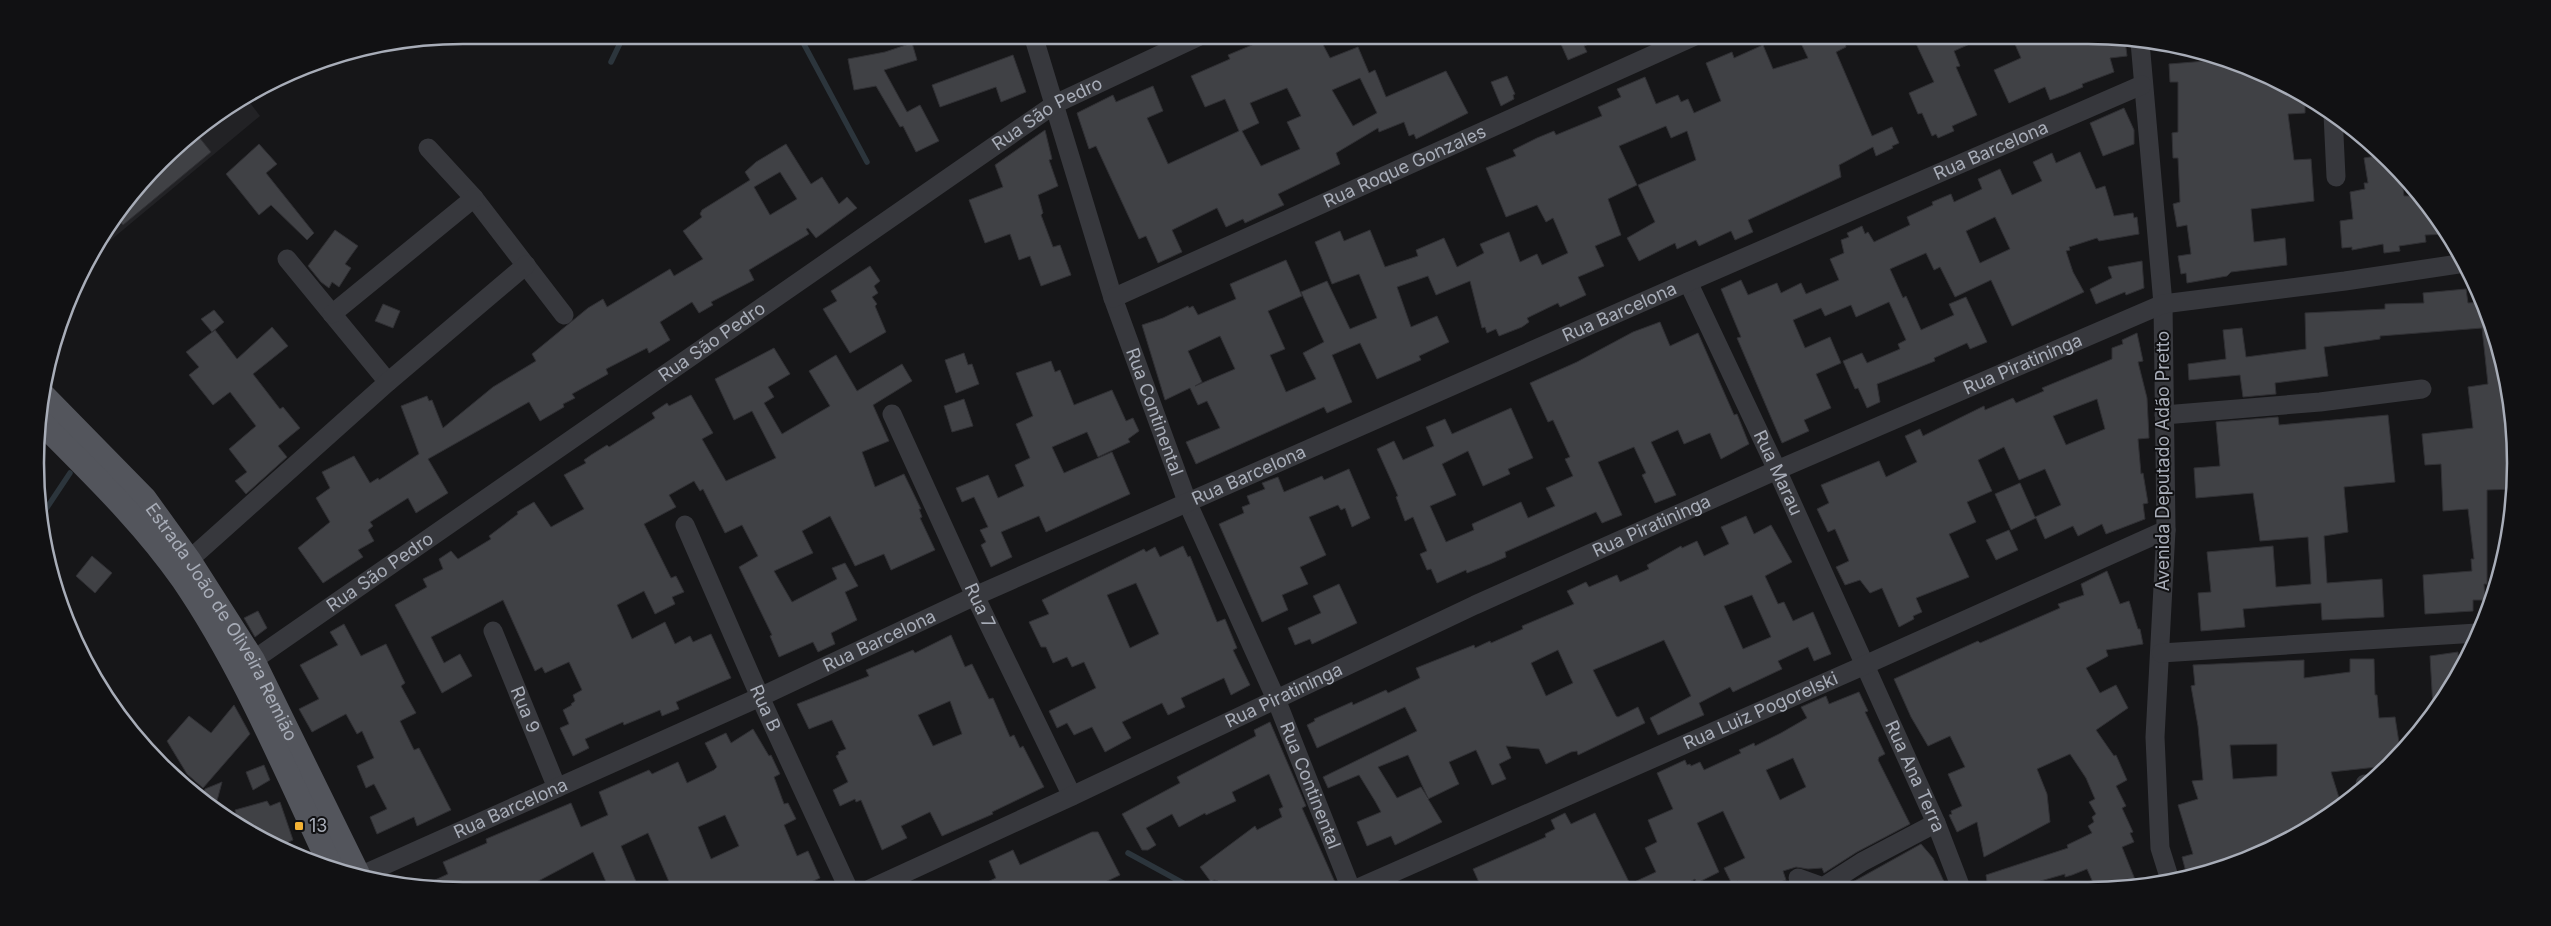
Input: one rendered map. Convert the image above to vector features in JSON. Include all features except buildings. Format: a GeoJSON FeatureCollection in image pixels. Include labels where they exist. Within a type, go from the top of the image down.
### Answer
{"type":"FeatureCollection","features":[{"type":"Feature","properties":{"kind":"main road","name":"Estrada João de Oliveira Remião"},"geometry":{"type":"LineString","coordinates":[[48,401],[145,499],[188,560],[355,868]]}},
{"type":"Feature","properties":{"kind":"main road","name":"Estrada João de Oliveira Remião"},"geometry":{"type":"LineString","coordinates":[[46,427],[127,510],[182,580],[245,666],[328,860]]}},
{"type":"Feature","properties":{"kind":"street","name":"Rua Continental"},"geometry":{"type":"LineString","coordinates":[[1036,44],[1113,298],[1188,504],[1276,699],[1348,882]]}},
{"type":"Feature","properties":{"kind":"street","name":"Rua São Pedro"},"geometry":{"type":"LineString","coordinates":[[245,666],[1055,104],[1183,44]]}},
{"type":"Feature","properties":{"kind":"street","name":"Rua Roque Gonzales"},"geometry":{"type":"LineString","coordinates":[[1113,298],[1676,44]]}},
{"type":"Feature","properties":{"kind":"street","name":"Avenida Deputado Adão Pretto"},"geometry":{"type":"LineString","coordinates":[[2140,47],[2142,85],[2163,304],[2166,530],[2161,653],[2155,737],[2160,848],[2168,874]]}},
{"type":"Feature","properties":{"kind":"street","name":"Rua Barcelona"},"geometry":{"type":"LineString","coordinates":[[371,872],[760,697],[975,596],[1188,504],[1688,282],[2142,85]]}},
{"type":"Feature","properties":{"kind":"street"},"geometry":{"type":"LineString","coordinates":[[2333,123],[2336,178]]}},
{"type":"Feature","properties":{"kind":"street"},"geometry":{"type":"LineString","coordinates":[[428,148],[474,198],[564,315]]}},
{"type":"Feature","properties":{"kind":"street"},"geometry":{"type":"LineString","coordinates":[[332,314],[474,198]]}},
{"type":"Feature","properties":{"kind":"street"},"geometry":{"type":"LineString","coordinates":[[287,259],[388,382]]}},
{"type":"Feature","properties":{"kind":"street","name":"Rua Piratininga"},"geometry":{"type":"LineString","coordinates":[[885,882],[1072,796],[1475,604],[1777,470],[2163,304],[2346,281],[2457,264]]}},
{"type":"Feature","properties":{"kind":"street"},"geometry":{"type":"LineString","coordinates":[[188,560],[388,382],[526,265]]}},
{"type":"Feature","properties":{"kind":"street","name":"Rua Marau"},"geometry":{"type":"LineString","coordinates":[[1688,282],[1777,470],[1865,665]]}},
{"type":"Feature","properties":{"kind":"street"},"geometry":{"type":"LineString","coordinates":[[2164,415],[2320,402],[2422,389]]}},
{"type":"Feature","properties":{"kind":"street","name":"Rua 7"},"geometry":{"type":"LineString","coordinates":[[892,414],[975,596],[1072,796]]}},
{"type":"Feature","properties":{"kind":"street","name":"Rua B"},"geometry":{"type":"LineString","coordinates":[[685,525],[760,697],[845,882]]}},
{"type":"Feature","properties":{"kind":"street","name":"Rua Luiz Pogorelski"},"geometry":{"type":"LineString","coordinates":[[1372,882],[2166,530]]}},
{"type":"Feature","properties":{"kind":"street","name":"Rua 9"},"geometry":{"type":"LineString","coordinates":[[493,631],[557,788]]}},
{"type":"Feature","properties":{"kind":"street"},"geometry":{"type":"LineString","coordinates":[[2161,653],[2470,633]]}},
{"type":"Feature","properties":{"kind":"street","name":"Rua Ana Terra"},"geometry":{"type":"LineString","coordinates":[[1865,665],[1936,823],[1959,882]]}},
{"type":"Feature","properties":{"kind":"street"},"geometry":{"type":"LineString","coordinates":[[1831,882],[1862,862],[1936,823]]}},
{"type":"Feature","properties":{"kind":"street"},"geometry":{"type":"LineString","coordinates":[[1798,878],[1809,882]]}},
{"type":"Feature","properties":{"kind":"shaded area"},"geometry":{"type":"Polygon","coordinates":[[[250,102],[260,116],[105,245],[130,208],[148,187],[208,130],[250,102]]]}},
{"type":"Feature","properties":{"kind":"waterway"},"geometry":{"type":"LineString","coordinates":[[611,62],[620,44]]}},
{"type":"Feature","properties":{"kind":"waterway"},"geometry":{"type":"LineString","coordinates":[[804,44],[867,162]]}},
{"type":"Feature","properties":{"kind":"waterway"},"geometry":{"type":"LineString","coordinates":[[46,509],[70,473]]}},
{"type":"Feature","properties":{"kind":"waterway"},"geometry":{"type":"LineString","coordinates":[[1128,853],[1181,882]]}},
{"type":"Feature","properties":{"kind":"place","name":"13"},"geometry":{"type":"Point","coordinates":[299,826]}}]}
